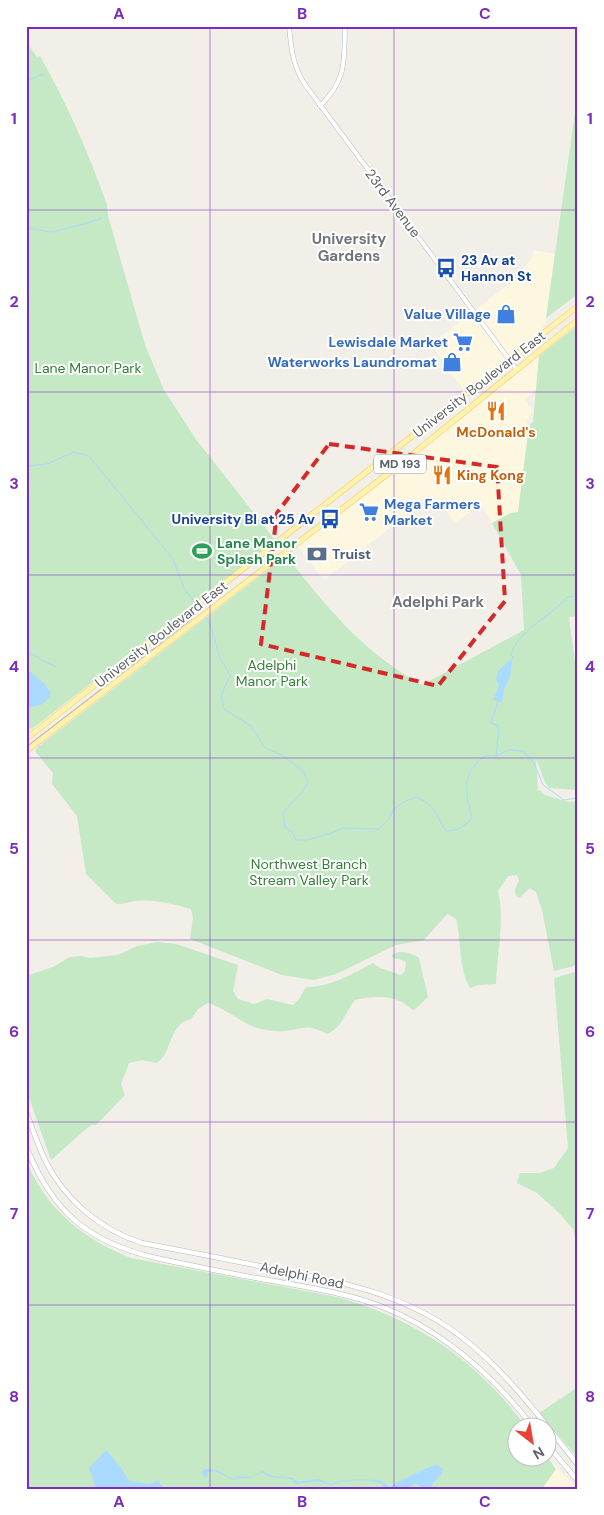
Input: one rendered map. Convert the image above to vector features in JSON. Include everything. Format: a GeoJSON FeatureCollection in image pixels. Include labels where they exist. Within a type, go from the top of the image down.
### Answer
{"type":"FeatureCollection","features":[{"type":"Feature","properties":{"kind":"main road","name":"University Boulevard East"},"geometry":{"type":"LineString","coordinates":[[26,739],[578,306]]}},
{"type":"Feature","properties":{"kind":"main road","name":"University Boulevard East"},"geometry":{"type":"LineString","coordinates":[[26,751],[398,466],[578,320]]}},
{"type":"Feature","properties":{"kind":"main road","name":"Adelphi Road"},"geometry":{"type":"LineString","coordinates":[[26,1112],[51,1172],[72,1200],[101,1224],[122,1236],[142,1243],[337,1281],[379,1293],[415,1309],[450,1328],[483,1354],[507,1379],[578,1465]]}},
{"type":"Feature","properties":{"kind":"main road","name":"Adelphi Road"},"geometry":{"type":"LineString","coordinates":[[26,1146],[42,1180],[64,1210],[86,1229],[107,1243],[156,1258],[347,1295],[386,1308],[424,1328],[459,1351],[496,1384],[525,1418]]}},
{"type":"Feature","properties":{"kind":"main road"},"geometry":{"type":"LineString","coordinates":[[556,1455],[578,1481]]}},
{"type":"Feature","properties":{"kind":"street","name":"23rd Avenue"},"geometry":{"type":"LineString","coordinates":[[289,26],[291,49],[300,78],[517,370]]}},
{"type":"Feature","properties":{"kind":"street"},"geometry":{"type":"LineString","coordinates":[[320,106],[332,93],[341,77],[345,26]]}},
{"type":"Feature","properties":{"kind":"highlighted area"},"geometry":{"type":"Polygon","coordinates":[[[329,444],[497,467],[505,601],[438,686],[261,644],[277,513],[329,444]]]}},
{"type":"Feature","properties":{"kind":"shaded area"},"geometry":{"type":"Polygon","coordinates":[[[534,250],[555,254],[545,324],[539,333],[464,391],[431,344],[513,281],[531,259],[534,250]]]}},
{"type":"Feature","properties":{"kind":"shaded area"},"geometry":{"type":"Polygon","coordinates":[[[539,356],[536,390],[525,399],[533,411],[526,421],[529,426],[518,513],[511,513],[492,523],[481,504],[455,523],[431,495],[324,580],[297,545],[539,356]]]}},
{"type":"Feature","properties":{"kind":"shaded area"},"geometry":{"type":"Polygon","coordinates":[[[556,1465],[577,1489],[508,1489],[534,1468],[556,1468],[556,1465]]]}},
{"type":"Feature","properties":{"kind":"green space","name":"Lane Manor Park"},"geometry":{"type":"Polygon","coordinates":[[[26,41],[37,57],[40,56],[77,129],[92,166],[107,205],[108,216],[145,345],[164,390],[195,438],[275,540],[32,729],[30,728],[26,731],[26,41]]]}},
{"type":"Feature","properties":{"kind":"green space"},"geometry":{"type":"Polygon","coordinates":[[[578,91],[578,294],[546,318],[578,91]]]}},
{"type":"Feature","properties":{"kind":"green space"},"geometry":{"type":"Polygon","coordinates":[[[578,325],[578,616],[569,617],[578,686],[578,790],[549,788],[536,759],[538,790],[544,795],[569,802],[578,801],[578,965],[554,971],[542,910],[536,892],[530,888],[519,898],[516,896],[515,890],[519,880],[517,875],[508,876],[498,891],[501,925],[496,984],[478,985],[470,988],[462,963],[456,919],[447,914],[424,940],[396,945],[336,974],[314,980],[282,975],[190,939],[193,918],[191,909],[156,901],[135,901],[116,904],[86,874],[77,816],[52,784],[53,773],[35,751],[285,557],[288,558],[348,629],[364,644],[382,659],[422,685],[524,630],[521,575],[492,523],[511,513],[518,512],[529,426],[533,422],[539,356],[578,325]]]}},
{"type":"Feature","properties":{"kind":"green space"},"geometry":{"type":"Polygon","coordinates":[[[157,942],[176,944],[238,965],[233,991],[238,999],[254,1004],[267,999],[293,1005],[306,987],[333,982],[373,963],[380,968],[401,975],[405,971],[406,962],[393,958],[392,955],[402,952],[419,958],[428,997],[414,1010],[400,1001],[389,998],[372,997],[355,1000],[337,1027],[327,1034],[306,1027],[283,1031],[265,1030],[248,1024],[208,1003],[198,1009],[191,1019],[179,1026],[166,1052],[157,1063],[142,1060],[129,1063],[121,1084],[125,1095],[96,1125],[87,1128],[51,1160],[26,1089],[26,976],[53,967],[70,957],[81,956],[90,958],[118,955],[137,946],[157,942]]]}},
{"type":"Feature","properties":{"kind":"green space"},"geometry":{"type":"Polygon","coordinates":[[[578,971],[578,1270],[574,1230],[537,1193],[517,1183],[520,1173],[540,1173],[554,1168],[568,1148],[554,978],[578,971]]]}},
{"type":"Feature","properties":{"kind":"green space"},"geometry":{"type":"Polygon","coordinates":[[[26,1161],[45,1194],[68,1221],[97,1241],[131,1258],[337,1297],[366,1306],[419,1330],[466,1363],[487,1382],[519,1418],[506,1418],[506,1468],[556,1469],[542,1489],[26,1489],[26,1161]]]}},
{"type":"Feature","properties":{"kind":"green space"},"geometry":{"type":"Polygon","coordinates":[[[578,1387],[578,1458],[556,1433],[556,1418],[543,1418],[539,1413],[578,1387]]]}},
{"type":"Feature","properties":{"kind":"water"},"geometry":{"type":"Polygon","coordinates":[[[509,661],[512,661],[510,677],[504,689],[502,703],[493,700],[499,686],[496,679],[498,671],[509,661]]]}},
{"type":"Feature","properties":{"kind":"water"},"geometry":{"type":"Polygon","coordinates":[[[26,668],[45,684],[51,694],[44,703],[38,706],[26,707],[26,668]]]}},
{"type":"Feature","properties":{"kind":"water"},"geometry":{"type":"Polygon","coordinates":[[[106,1450],[129,1481],[149,1484],[158,1481],[163,1489],[96,1489],[89,1468],[106,1450]]]}},
{"type":"Feature","properties":{"kind":"water"},"geometry":{"type":"Polygon","coordinates":[[[434,1465],[438,1465],[443,1469],[442,1474],[433,1483],[431,1489],[424,1489],[415,1483],[408,1489],[386,1489],[380,1483],[363,1481],[349,1481],[332,1485],[317,1481],[295,1484],[292,1479],[270,1477],[262,1472],[249,1478],[237,1478],[234,1480],[215,1471],[207,1472],[208,1476],[205,1477],[201,1473],[205,1469],[216,1470],[233,1479],[238,1476],[250,1477],[263,1471],[272,1476],[292,1478],[298,1482],[318,1479],[331,1484],[349,1480],[372,1480],[383,1482],[389,1487],[434,1465]]]}},
{"type":"Feature","properties":{"kind":"waterway"},"geometry":{"type":"LineString","coordinates":[[26,81],[43,74]]}},
{"type":"Feature","properties":{"kind":"waterway"},"geometry":{"type":"LineString","coordinates":[[26,228],[51,232],[102,218]]}},
{"type":"Feature","properties":{"kind":"waterway"},"geometry":{"type":"LineString","coordinates":[[26,466],[47,464],[74,452],[89,456],[173,559],[184,588],[196,604]]}},
{"type":"Feature","properties":{"kind":"waterway"},"geometry":{"type":"LineString","coordinates":[[510,661],[513,657],[511,654],[515,645],[521,637],[567,597],[574,596]]}},
{"type":"Feature","properties":{"kind":"waterway"},"geometry":{"type":"LineString","coordinates":[[204,616],[210,623],[220,658],[230,675],[221,696],[224,709],[251,726],[265,748],[282,755],[303,771],[308,782],[283,813],[285,827],[293,833],[296,840],[307,840],[342,828],[379,829],[388,820],[394,809],[416,797],[432,808],[447,831],[459,829],[471,820],[467,797],[467,781],[470,771],[485,756],[496,756],[509,750],[523,751],[534,763],[543,785],[564,800],[578,798]]}},
{"type":"Feature","properties":{"kind":"waterway"},"geometry":{"type":"LineString","coordinates":[[26,651],[56,667]]}},
{"type":"Feature","properties":{"kind":"waterway"},"geometry":{"type":"LineString","coordinates":[[496,755],[499,730],[498,726],[491,723],[498,701]]}},
{"type":"Feature","properties":{"kind":"tram line"},"geometry":{"type":"LineString","coordinates":[[26,747],[192,619]]}},
{"type":"Feature","properties":{"kind":"place","name":"23 Av at Hannon St"},"geometry":{"type":"Point","coordinates":[446,268]}},
{"type":"Feature","properties":{"kind":"place","name":"Value Village"},"geometry":{"type":"Point","coordinates":[506,314]}},
{"type":"Feature","properties":{"kind":"place","name":"Lewisdale Market"},"geometry":{"type":"Point","coordinates":[463,342]}},
{"type":"Feature","properties":{"kind":"place","name":"Waterworks Laundromat"},"geometry":{"type":"Point","coordinates":[452,362]}},
{"type":"Feature","properties":{"kind":"place","name":"McDonald's"},"geometry":{"type":"Point","coordinates":[496,411]}},
{"type":"Feature","properties":{"kind":"place","name":"King Kong"},"geometry":{"type":"Point","coordinates":[442,475]}},
{"type":"Feature","properties":{"kind":"place","name":"Mega Farmers Market"},"geometry":{"type":"Point","coordinates":[369,512]}},
{"type":"Feature","properties":{"kind":"place","name":"University Bl at 25 Av"},"geometry":{"type":"Point","coordinates":[330,519]}},
{"type":"Feature","properties":{"kind":"place","name":"Lane Manor Splash Park"},"geometry":{"type":"Point","coordinates":[202,551]}},
{"type":"Feature","properties":{"kind":"place","name":"Truist"},"geometry":{"type":"Point","coordinates":[317,554]}},
{"type":"Feature","properties":{"kind":"district","name":"University Gardens"},"geometry":{"type":"Point","coordinates":[349,248]}},
{"type":"Feature","properties":{"kind":"district","name":"Adelphi Park"},"geometry":{"type":"Point","coordinates":[438,602]}},
{"type":"Feature","properties":{"kind":"park label","name":"Adelphi Manor Park"},"geometry":{"type":"Point","coordinates":[272,674]}},
{"type":"Feature","properties":{"kind":"park label","name":"Northwest Branch Stream Valley Park"},"geometry":{"type":"Point","coordinates":[309,872]}}]}
